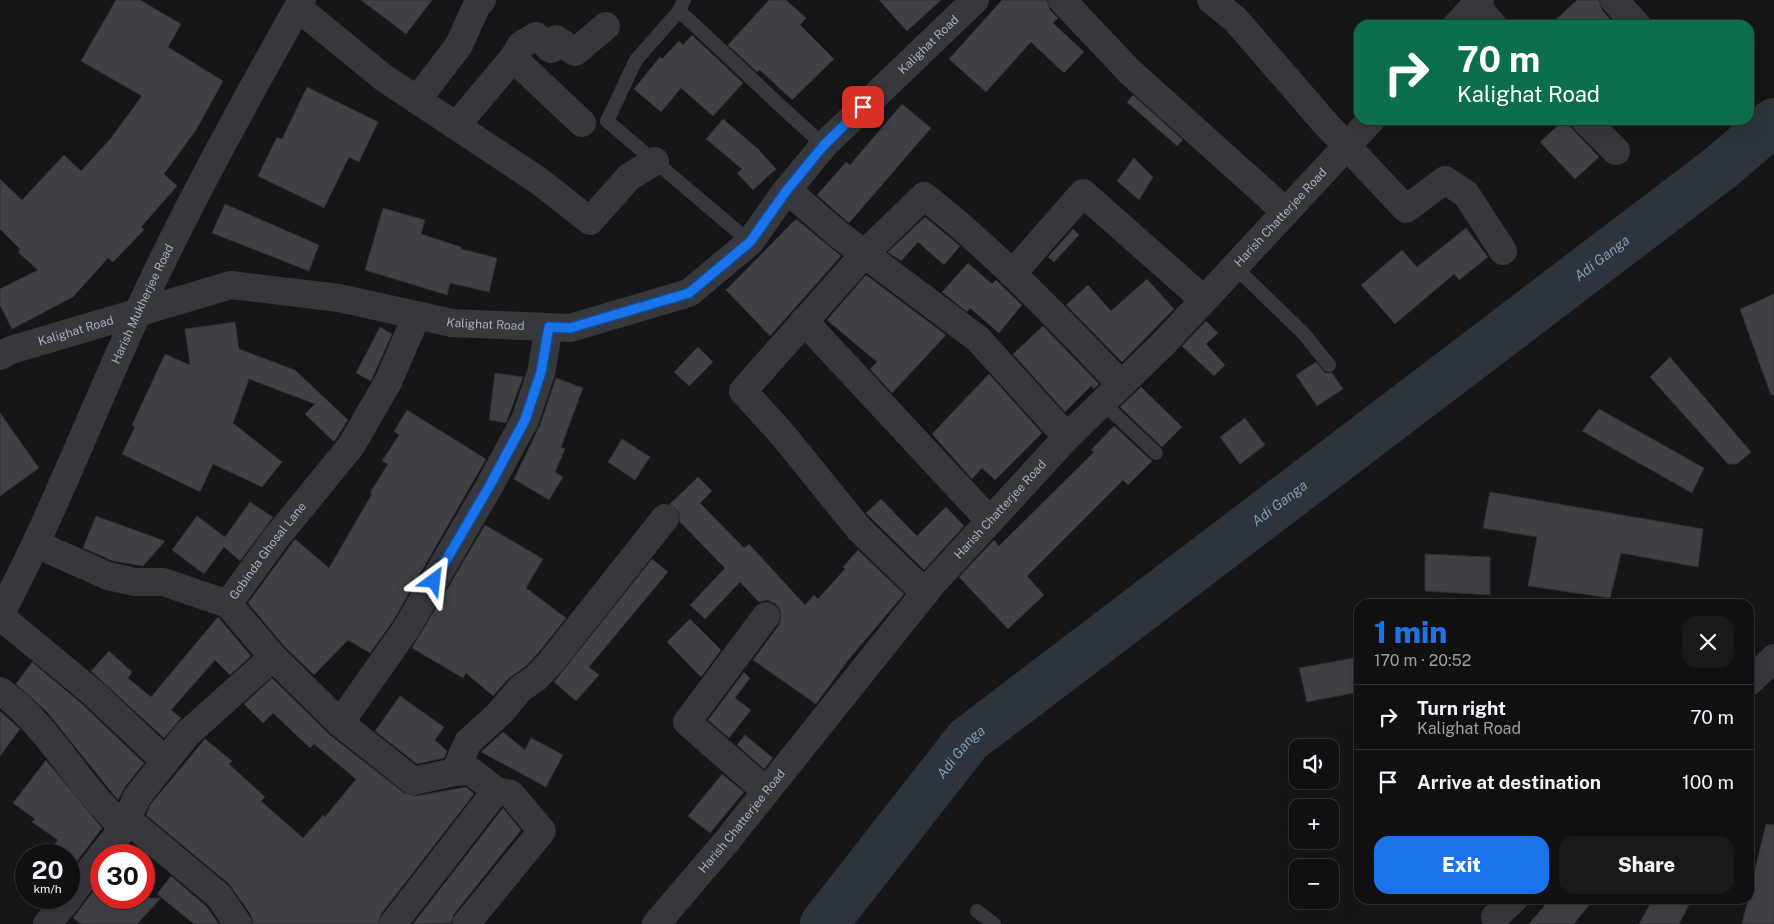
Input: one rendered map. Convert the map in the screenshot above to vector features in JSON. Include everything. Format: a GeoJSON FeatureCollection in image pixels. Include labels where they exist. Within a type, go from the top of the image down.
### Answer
{"type":"FeatureCollection","features":[{"type":"Feature","properties":{"kind":"street"},"geometry":{"type":"LineString","coordinates":[[417,100],[459,45],[476,7],[482,0]]}},
{"type":"Feature","properties":{"kind":"street","name":"Kalighat Road"},"geometry":{"type":"LineString","coordinates":[[0,356],[12,350],[231,285],[339,298],[452,323],[570,328],[689,293],[750,242],[787,190],[824,145],[975,0]]}},
{"type":"Feature","properties":{"kind":"street"},"geometry":{"type":"LineString","coordinates":[[1062,0],[1129,72],[1286,212]]}},
{"type":"Feature","properties":{"kind":"street"},"geometry":{"type":"LineString","coordinates":[[1211,0],[1235,19],[1347,146],[1406,209],[1446,180],[1466,194],[1504,251]]}},
{"type":"Feature","properties":{"kind":"street"},"geometry":{"type":"LineString","coordinates":[[1614,0],[1632,20]]}},
{"type":"Feature","properties":{"kind":"street"},"geometry":{"type":"LineString","coordinates":[[296,3],[384,78],[540,181],[590,221],[629,177],[655,161]]}},
{"type":"Feature","properties":{"kind":"street","name":"Harish Mukherjee Road"},"geometry":{"type":"LineString","coordinates":[[0,615],[36,544],[138,312],[193,196],[296,3]]}},
{"type":"Feature","properties":{"kind":"street"},"geometry":{"type":"LineString","coordinates":[[1471,10],[1486,20]]}},
{"type":"Feature","properties":{"kind":"street"},"geometry":{"type":"LineString","coordinates":[[456,126],[513,58],[521,45],[536,36],[551,49],[556,39],[575,52],[606,26]]}},
{"type":"Feature","properties":{"kind":"street"},"geometry":{"type":"LineString","coordinates":[[513,58],[582,123]]}},
{"type":"Feature","properties":{"kind":"street","name":"Harish Chatterjee Road"},"geometry":{"type":"LineString","coordinates":[[656,924],[925,593],[1067,437],[1204,300],[1366,125]]}},
{"type":"Feature","properties":{"kind":"street"},"geometry":{"type":"LineString","coordinates":[[1590,125],[1616,151]]}},
{"type":"Feature","properties":{"kind":"street"},"geometry":{"type":"LineString","coordinates":[[787,190],[838,234],[978,339],[1067,437]]}},
{"type":"Feature","properties":{"kind":"street"},"geometry":{"type":"LineString","coordinates":[[1012,274],[1083,193],[1204,300]]}},
{"type":"Feature","properties":{"kind":"street"},"geometry":{"type":"LineString","coordinates":[[925,593],[859,529],[783,435],[743,391],[865,253],[924,196],[968,231],[1012,274],[1112,393]]}},
{"type":"Feature","properties":{"kind":"street","name":"Gobinda Ghosal Lane"},"geometry":{"type":"LineString","coordinates":[[417,315],[388,382],[351,446],[275,539],[228,604],[273,657],[340,723],[413,781],[455,772]]}},
{"type":"Feature","properties":{"kind":"street"},"geometry":{"type":"LineString","coordinates":[[804,321],[990,521]]}},
{"type":"Feature","properties":{"kind":"street"},"geometry":{"type":"LineString","coordinates":[[340,723],[406,629],[490,485],[520,428],[541,372],[549,327]]}},
{"type":"Feature","properties":{"kind":"street"},"geometry":{"type":"LineString","coordinates":[[466,924],[542,831],[511,794],[496,791],[471,771],[455,772],[468,742],[551,662],[665,518]]}},
{"type":"Feature","properties":{"kind":"street"},"geometry":{"type":"LineString","coordinates":[[36,544],[108,576],[135,582],[162,582],[228,604]]}},
{"type":"Feature","properties":{"kind":"street"},"geometry":{"type":"LineString","coordinates":[[0,615],[92,692],[165,761]]}},
{"type":"Feature","properties":{"kind":"street"},"geometry":{"type":"LineString","coordinates":[[766,616],[687,722],[766,791]]}},
{"type":"Feature","properties":{"kind":"street"},"geometry":{"type":"LineString","coordinates":[[110,844],[125,824],[137,797],[187,734],[273,657]]}},
{"type":"Feature","properties":{"kind":"street"},"geometry":{"type":"LineString","coordinates":[[1754,677],[1774,658]]}},
{"type":"Feature","properties":{"kind":"street"},"geometry":{"type":"LineString","coordinates":[[0,691],[17,703],[37,724],[87,787],[125,824],[219,896],[238,924]]}},
{"type":"Feature","properties":{"kind":"street"},"geometry":{"type":"LineString","coordinates":[[393,924],[496,791]]}},
{"type":"Feature","properties":{"kind":"street"},"geometry":{"type":"LineString","coordinates":[[80,883],[90,870]]}},
{"type":"Feature","properties":{"kind":"street"},"geometry":{"type":"LineString","coordinates":[[1494,917],[1508,904]]}},
{"type":"Feature","properties":{"kind":"street"},"geometry":{"type":"LineString","coordinates":[[48,924],[60,909]]}},
{"type":"Feature","properties":{"kind":"lane"},"geometry":{"type":"LineString","coordinates":[[750,242],[607,121],[636,60],[682,5],[782,109],[824,145]]}},
{"type":"Feature","properties":{"kind":"lane"},"geometry":{"type":"LineString","coordinates":[[1235,267],[1304,334],[1330,365]]}},
{"type":"Feature","properties":{"kind":"lane"},"geometry":{"type":"LineString","coordinates":[[1112,393],[1156,453]]}},
{"type":"Feature","properties":{"kind":"lane"},"geometry":{"type":"LineString","coordinates":[[978,911],[994,924]]}},
{"type":"Feature","properties":{"kind":"building"},"geometry":{"type":"Polygon","coordinates":[[[116,0],[140,0],[181,24],[168,47],[223,81],[196,130],[164,174],[177,186],[141,227],[144,230],[113,262],[108,258],[73,297],[12,329],[0,305],[0,289],[38,270],[18,252],[20,249],[0,229],[0,179],[22,200],[64,155],[81,171],[111,138],[142,96],[81,61],[116,0]]]}},
{"type":"Feature","properties":{"kind":"building"},"geometry":{"type":"Polygon","coordinates":[[[361,0],[432,0],[406,34],[361,0]]]}},
{"type":"Feature","properties":{"kind":"building"},"geometry":{"type":"Polygon","coordinates":[[[769,0],[786,0],[806,18],[800,25],[834,59],[792,100],[760,70],[757,72],[728,45],[769,0]]]}},
{"type":"Feature","properties":{"kind":"building"},"geometry":{"type":"Polygon","coordinates":[[[879,0],[941,0],[907,31],[879,0]]]}},
{"type":"Feature","properties":{"kind":"building"},"geometry":{"type":"Polygon","coordinates":[[[1002,0],[1047,0],[1050,10],[1058,18],[1053,23],[1084,52],[1064,73],[1031,42],[986,92],[949,59],[1002,0]]]}},
{"type":"Feature","properties":{"kind":"building"},"geometry":{"type":"Polygon","coordinates":[[[1577,0],[1599,0],[1602,10],[1610,19],[1609,20],[1555,20],[1577,0]]]}},
{"type":"Feature","properties":{"kind":"building"},"geometry":{"type":"Polygon","coordinates":[[[692,35],[743,83],[713,116],[681,88],[661,112],[634,89],[660,57],[662,59],[679,41],[683,45],[692,35]]]}},
{"type":"Feature","properties":{"kind":"building"},"geometry":{"type":"Polygon","coordinates":[[[307,87],[378,122],[359,162],[349,157],[324,208],[258,176],[277,137],[282,139],[307,87]]]}},
{"type":"Feature","properties":{"kind":"building"},"geometry":{"type":"Polygon","coordinates":[[[1133,95],[1183,140],[1177,146],[1127,102],[1133,95]]]}},
{"type":"Feature","properties":{"kind":"building"},"geometry":{"type":"Polygon","coordinates":[[[902,104],[931,128],[849,223],[817,195],[846,162],[850,165],[902,104]]]}},
{"type":"Feature","properties":{"kind":"building"},"geometry":{"type":"Polygon","coordinates":[[[723,119],[758,149],[776,169],[753,190],[737,173],[742,169],[706,139],[723,119]]]}},
{"type":"Feature","properties":{"kind":"building"},"geometry":{"type":"Polygon","coordinates":[[[1559,125],[1569,125],[1599,157],[1575,179],[1540,142],[1559,125]]]}},
{"type":"Feature","properties":{"kind":"building"},"geometry":{"type":"Polygon","coordinates":[[[1134,158],[1153,177],[1139,200],[1117,181],[1134,158]]]}},
{"type":"Feature","properties":{"kind":"building"},"geometry":{"type":"Polygon","coordinates":[[[225,204],[319,245],[309,271],[212,233],[225,204]]]}},
{"type":"Feature","properties":{"kind":"building"},"geometry":{"type":"Polygon","coordinates":[[[383,208],[425,220],[421,234],[461,247],[461,249],[497,258],[489,292],[450,283],[447,295],[365,270],[383,208]]]}},
{"type":"Feature","properties":{"kind":"building"},"geometry":{"type":"Polygon","coordinates":[[[925,217],[960,246],[944,265],[918,242],[901,261],[888,252],[925,217]]]}},
{"type":"Feature","properties":{"kind":"building"},"geometry":{"type":"Polygon","coordinates":[[[796,219],[841,256],[770,336],[726,290],[796,219]]]}},
{"type":"Feature","properties":{"kind":"building"},"geometry":{"type":"Polygon","coordinates":[[[1466,228],[1488,257],[1459,280],[1454,274],[1395,324],[1361,285],[1402,250],[1417,267],[1466,228]]]}},
{"type":"Feature","properties":{"kind":"building"},"geometry":{"type":"Polygon","coordinates":[[[1073,229],[1079,235],[1054,262],[1048,257],[1073,229]]]}},
{"type":"Feature","properties":{"kind":"building"},"geometry":{"type":"Polygon","coordinates":[[[968,263],[992,284],[996,280],[1022,305],[999,333],[970,308],[967,312],[942,292],[968,263]]]}},
{"type":"Feature","properties":{"kind":"building"},"geometry":{"type":"Polygon","coordinates":[[[866,275],[946,335],[892,393],[870,369],[877,362],[827,320],[866,275]]]}},
{"type":"Feature","properties":{"kind":"building"},"geometry":{"type":"Polygon","coordinates":[[[1147,279],[1174,309],[1122,362],[1066,305],[1088,285],[1111,311],[1147,279]]]}},
{"type":"Feature","properties":{"kind":"building"},"geometry":{"type":"Polygon","coordinates":[[[1774,294],[1774,395],[1771,395],[1740,309],[1774,294]]]}},
{"type":"Feature","properties":{"kind":"building"},"geometry":{"type":"Polygon","coordinates":[[[1206,321],[1218,333],[1206,344],[1225,365],[1214,376],[1182,346],[1206,321]]]}},
{"type":"Feature","properties":{"kind":"building"},"geometry":{"type":"Polygon","coordinates":[[[235,322],[239,349],[295,370],[348,420],[334,442],[305,414],[315,404],[249,379],[233,423],[282,462],[262,487],[213,464],[200,492],[122,454],[135,427],[132,425],[165,354],[190,365],[185,329],[235,322]]]}},
{"type":"Feature","properties":{"kind":"building"},"geometry":{"type":"Polygon","coordinates":[[[1043,326],[1099,384],[1094,389],[1091,386],[1065,412],[1013,354],[1043,326]]]}},
{"type":"Feature","properties":{"kind":"building"},"geometry":{"type":"Polygon","coordinates":[[[380,327],[392,334],[371,381],[356,373],[380,327]]]}},
{"type":"Feature","properties":{"kind":"building"},"geometry":{"type":"Polygon","coordinates":[[[698,347],[713,362],[689,386],[674,372],[698,347]]]}},
{"type":"Feature","properties":{"kind":"building"},"geometry":{"type":"Polygon","coordinates":[[[1670,357],[1751,452],[1737,464],[1728,464],[1650,377],[1670,357]]]}},
{"type":"Feature","properties":{"kind":"building"},"geometry":{"type":"Polygon","coordinates":[[[1316,362],[1325,373],[1332,373],[1343,389],[1317,406],[1296,375],[1316,362]]]}},
{"type":"Feature","properties":{"kind":"building"},"geometry":{"type":"Polygon","coordinates":[[[495,373],[523,377],[506,423],[489,420],[495,373]]]}},
{"type":"Feature","properties":{"kind":"building"},"geometry":{"type":"Polygon","coordinates":[[[989,374],[1042,433],[995,480],[982,468],[972,479],[932,434],[989,374]]]}},
{"type":"Feature","properties":{"kind":"building"},"geometry":{"type":"Polygon","coordinates":[[[556,378],[583,388],[561,447],[565,449],[555,472],[563,477],[549,500],[514,479],[540,425],[556,378]]]}},
{"type":"Feature","properties":{"kind":"building"},"geometry":{"type":"Polygon","coordinates":[[[1141,387],[1182,427],[1162,447],[1120,407],[1141,387]]]}},
{"type":"Feature","properties":{"kind":"building"},"geometry":{"type":"Polygon","coordinates":[[[1599,409],[1704,468],[1692,493],[1582,431],[1599,409]]]}},
{"type":"Feature","properties":{"kind":"building"},"geometry":{"type":"Polygon","coordinates":[[[407,410],[486,459],[393,621],[370,653],[348,640],[314,675],[284,646],[248,603],[295,539],[329,568],[388,464],[382,461],[399,435],[394,431],[407,410]]]}},
{"type":"Feature","properties":{"kind":"building"},"geometry":{"type":"Polygon","coordinates":[[[0,413],[39,468],[0,496],[0,413]]]}},
{"type":"Feature","properties":{"kind":"building"},"geometry":{"type":"Polygon","coordinates":[[[1245,418],[1265,445],[1240,464],[1220,437],[1245,418]]]}},
{"type":"Feature","properties":{"kind":"building"},"geometry":{"type":"Polygon","coordinates":[[[1114,426],[1152,461],[1128,485],[1123,480],[1027,576],[1044,595],[1008,629],[959,577],[994,540],[999,546],[1094,452],[1091,450],[1114,426]]]}},
{"type":"Feature","properties":{"kind":"building"},"geometry":{"type":"Polygon","coordinates":[[[622,439],[650,457],[635,480],[608,462],[622,439]]]}},
{"type":"Feature","properties":{"kind":"building"},"geometry":{"type":"Polygon","coordinates":[[[698,477],[712,491],[700,503],[744,548],[749,544],[805,605],[814,595],[818,599],[845,569],[843,567],[858,550],[904,594],[849,659],[816,704],[753,660],[779,625],[781,618],[780,610],[776,604],[767,600],[759,602],[740,582],[705,619],[690,605],[725,568],[680,522],[679,512],[670,504],[698,477]]]}},
{"type":"Feature","properties":{"kind":"building"},"geometry":{"type":"Polygon","coordinates":[[[1490,492],[1703,529],[1698,567],[1621,553],[1610,598],[1528,586],[1537,537],[1483,528],[1490,492]]]}},
{"type":"Feature","properties":{"kind":"building"},"geometry":{"type":"Polygon","coordinates":[[[881,499],[917,536],[946,507],[964,526],[924,570],[866,513],[881,499]]]}},
{"type":"Feature","properties":{"kind":"building"},"geometry":{"type":"Polygon","coordinates":[[[250,502],[273,517],[240,561],[224,547],[204,574],[172,550],[197,516],[225,537],[250,502]]]}},
{"type":"Feature","properties":{"kind":"building"},"geometry":{"type":"Polygon","coordinates":[[[96,516],[165,541],[143,566],[113,561],[83,548],[96,516]]]}},
{"type":"Feature","properties":{"kind":"building"},"geometry":{"type":"Polygon","coordinates":[[[485,525],[543,559],[526,588],[566,618],[526,666],[508,679],[493,696],[466,673],[463,678],[412,648],[485,525]]]}},
{"type":"Feature","properties":{"kind":"building"},"geometry":{"type":"Polygon","coordinates":[[[1425,554],[1490,557],[1490,595],[1425,591],[1425,554]]]}},
{"type":"Feature","properties":{"kind":"building"},"geometry":{"type":"Polygon","coordinates":[[[652,559],[668,572],[589,667],[599,675],[576,701],[554,682],[652,559]]]}},
{"type":"Feature","properties":{"kind":"building"},"geometry":{"type":"Polygon","coordinates":[[[218,617],[251,656],[230,675],[215,660],[171,710],[181,718],[164,738],[91,671],[109,651],[132,672],[128,678],[151,697],[218,617]]]}},
{"type":"Feature","properties":{"kind":"building"},"geometry":{"type":"Polygon","coordinates":[[[690,619],[721,650],[701,677],[667,642],[690,619]]]}},
{"type":"Feature","properties":{"kind":"building"},"geometry":{"type":"Polygon","coordinates":[[[1354,658],[1354,693],[1307,702],[1299,668],[1354,658]]]}},
{"type":"Feature","properties":{"kind":"building"},"geometry":{"type":"Polygon","coordinates":[[[32,662],[82,704],[144,763],[125,787],[118,800],[47,712],[16,684],[32,662]]]}},
{"type":"Feature","properties":{"kind":"building"},"geometry":{"type":"Polygon","coordinates":[[[744,672],[750,678],[735,698],[751,710],[729,738],[708,720],[744,672]]]}},
{"type":"Feature","properties":{"kind":"building"},"geometry":{"type":"Polygon","coordinates":[[[272,678],[330,735],[404,793],[416,796],[466,787],[474,794],[381,914],[378,924],[253,924],[251,915],[229,884],[146,815],[150,805],[205,739],[232,761],[229,764],[265,797],[261,801],[303,838],[323,815],[325,817],[356,779],[314,744],[310,748],[273,713],[263,723],[244,704],[272,678]]]}},
{"type":"Feature","properties":{"kind":"building"},"geometry":{"type":"Polygon","coordinates":[[[400,696],[444,727],[435,740],[447,751],[444,758],[417,764],[375,731],[400,696]]]}},
{"type":"Feature","properties":{"kind":"building"},"geometry":{"type":"Polygon","coordinates":[[[0,711],[20,729],[0,756],[0,711]]]}},
{"type":"Feature","properties":{"kind":"building"},"geometry":{"type":"Polygon","coordinates":[[[503,732],[525,750],[531,738],[563,755],[546,787],[481,752],[503,732]]]}},
{"type":"Feature","properties":{"kind":"building"},"geometry":{"type":"Polygon","coordinates":[[[745,735],[773,758],[764,769],[737,745],[745,735]]]}},
{"type":"Feature","properties":{"kind":"building"},"geometry":{"type":"Polygon","coordinates":[[[46,760],[102,828],[80,857],[80,844],[55,844],[58,840],[32,822],[35,819],[13,803],[46,760]]]}},
{"type":"Feature","properties":{"kind":"building"},"geometry":{"type":"Polygon","coordinates":[[[722,774],[744,792],[710,833],[688,816],[722,774]]]}},
{"type":"Feature","properties":{"kind":"building"},"geometry":{"type":"Polygon","coordinates":[[[503,808],[521,830],[454,914],[451,923],[413,924],[503,808]]]}},
{"type":"Feature","properties":{"kind":"building"},"geometry":{"type":"Polygon","coordinates":[[[1766,824],[1774,825],[1774,924],[1742,924],[1747,904],[1754,904],[1754,874],[1766,824]]]}},
{"type":"Feature","properties":{"kind":"building"},"geometry":{"type":"Polygon","coordinates":[[[171,876],[207,907],[219,924],[194,924],[157,894],[171,876]]]}},
{"type":"Feature","properties":{"kind":"building"},"geometry":{"type":"Polygon","coordinates":[[[90,896],[90,909],[151,909],[137,924],[81,924],[73,918],[90,896]]]}},
{"type":"Feature","properties":{"kind":"building"},"geometry":{"type":"Polygon","coordinates":[[[155,898],[161,898],[155,904],[155,898]]]}},
{"type":"Feature","properties":{"kind":"building"},"geometry":{"type":"Polygon","coordinates":[[[1546,904],[1590,904],[1574,924],[1529,924],[1546,904]]]}},
{"type":"Feature","properties":{"kind":"building"},"geometry":{"type":"Polygon","coordinates":[[[1650,904],[1689,904],[1679,924],[1639,924],[1650,904]]]}},
{"type":"Feature","properties":{"kind":"waterway","name":"Adi Ganga"},"geometry":{"type":"LineString","coordinates":[[824,924],[968,740],[1720,168],[1774,122]]}},
{"type":"Feature","properties":{"kind":"route"},"geometry":{"type":"LineString","coordinates":[[434,581],[490,485],[525,420],[541,372],[549,327],[570,328],[689,293],[750,242],[787,190],[824,145],[863,107]]}}]}
